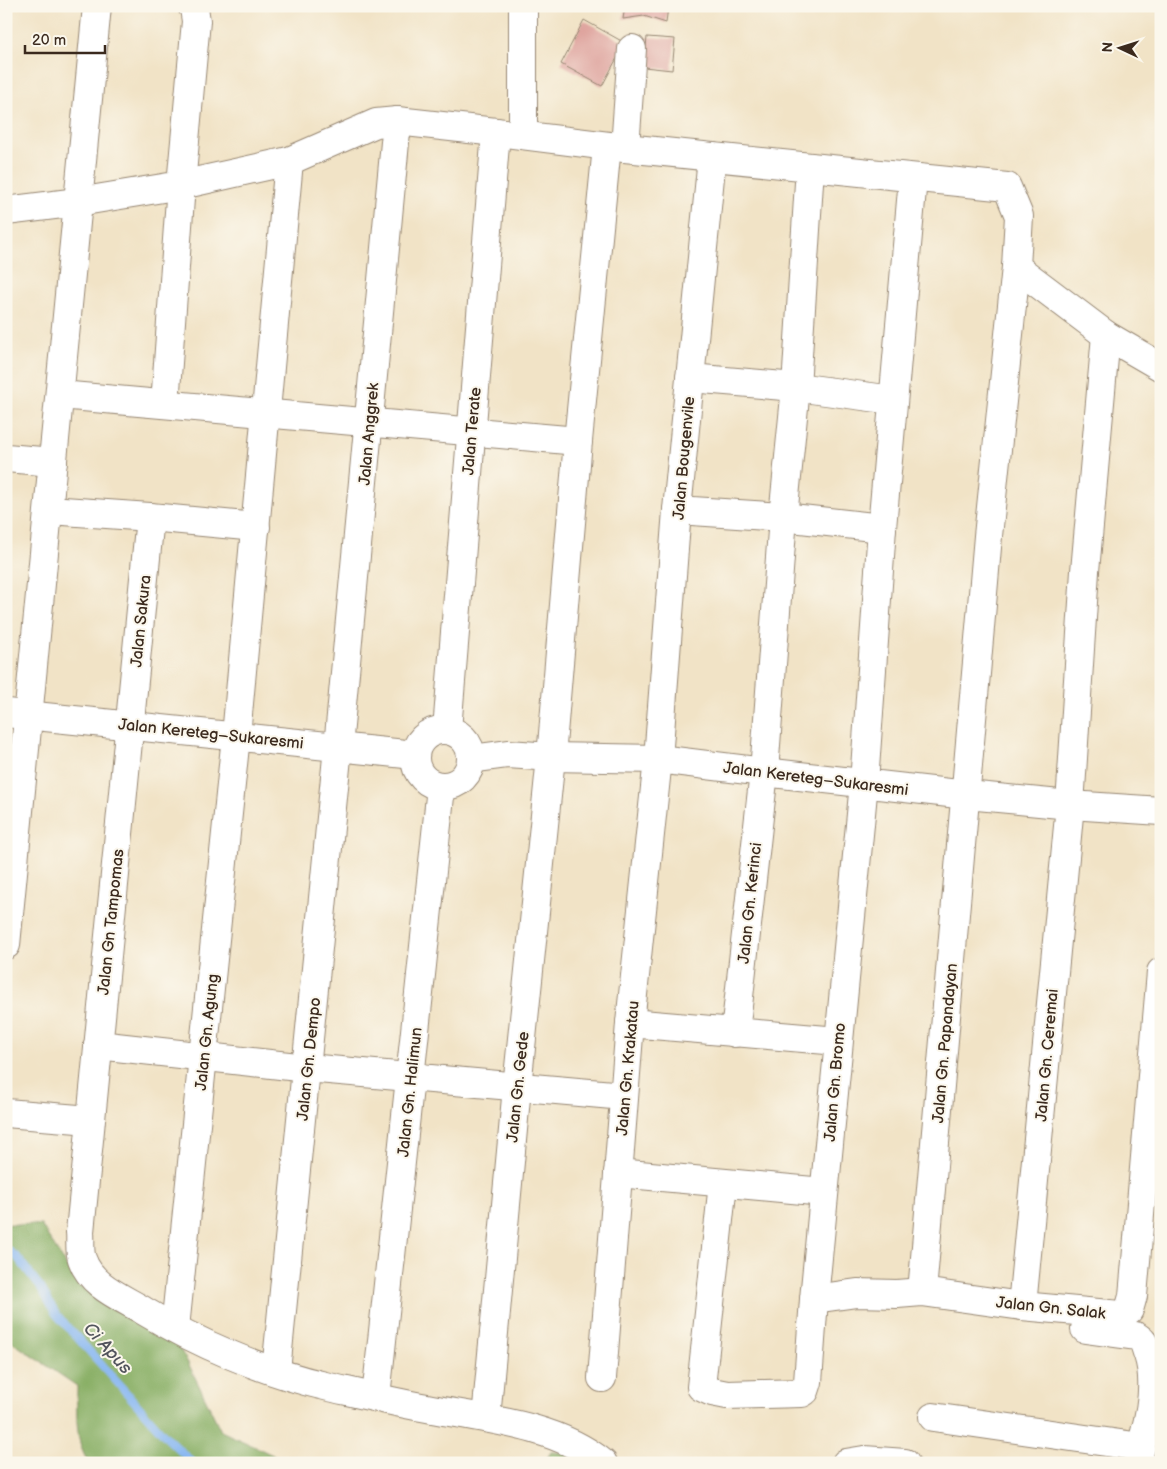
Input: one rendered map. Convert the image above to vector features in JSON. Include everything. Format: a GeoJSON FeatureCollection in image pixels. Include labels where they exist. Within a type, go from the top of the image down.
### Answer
{"type":"FeatureCollection","features":[{"type":"Feature","properties":{"kind":"street"},"geometry":{"type":"LineString","coordinates":[[6,945],[17,714],[49,510],[97,6]]}},
{"type":"Feature","properties":{"kind":"street"},"geometry":{"type":"LineString","coordinates":[[165,404],[196,21],[192,6]]}},
{"type":"Feature","properties":{"kind":"street"},"geometry":{"type":"LineString","coordinates":[[523,6],[523,135]]}},
{"type":"Feature","properties":{"kind":"street","name":"Jalan Gn. Gede"},"geometry":{"type":"LineString","coordinates":[[486,1418],[517,1087],[551,757],[578,441],[616,147],[632,49]]}},
{"type":"Feature","properties":{"kind":"street"},"geometry":{"type":"LineString","coordinates":[[6,211],[78,202],[182,185],[289,161],[376,123],[397,121],[616,147],[913,178]]}},
{"type":"Feature","properties":{"kind":"street","name":"Jalan Anggrek"},"geometry":{"type":"LineString","coordinates":[[338,747],[397,121]]}},
{"type":"Feature","properties":{"kind":"street","name":"Jalan Terate"},"geometry":{"type":"LineString","coordinates":[[447,730],[496,132]]}},
{"type":"Feature","properties":{"kind":"street","name":"Jalan Bougenvile"},"geometry":{"type":"LineString","coordinates":[[658,759],[677,510],[712,157]]}},
{"type":"Feature","properties":{"kind":"street","name":"Jalan Gn. Agung"},"geometry":{"type":"LineString","coordinates":[[175,1328],[236,736],[289,161]]}},
{"type":"Feature","properties":{"kind":"street","name":"Jalan Gn. Kerinci"},"geometry":{"type":"LineString","coordinates":[[735,1033],[764,772],[783,517],[796,387],[810,167]]}},
{"type":"Feature","properties":{"kind":"street","name":"Jalan Gn. Papandayan"},"geometry":{"type":"LineString","coordinates":[[913,178],[1007,187],[1019,216],[1016,267],[988,536],[922,1292]]}},
{"type":"Feature","properties":{"kind":"street","name":"Jalan Gn. Bromo"},"geometry":{"type":"LineString","coordinates":[[723,1183],[701,1387],[712,1392],[727,1395],[802,1393],[805,1391],[808,1382],[838,1041],[864,783],[882,528],[913,178]]}},
{"type":"Feature","properties":{"kind":"street"},"geometry":{"type":"LineString","coordinates":[[1016,267],[1106,335],[1161,367]]}},
{"type":"Feature","properties":{"kind":"street","name":"Jalan Gn. Ceremai"},"geometry":{"type":"LineString","coordinates":[[1022,1306],[1070,805],[1085,571],[1106,335]]}},
{"type":"Feature","properties":{"kind":"street"},"geometry":{"type":"LineString","coordinates":[[690,378],[796,387],[893,400]]}},
{"type":"Feature","properties":{"kind":"street"},"geometry":{"type":"LineString","coordinates":[[60,395],[578,441]]}},
{"type":"Feature","properties":{"kind":"street"},"geometry":{"type":"LineString","coordinates":[[6,458],[53,462]]}},
{"type":"Feature","properties":{"kind":"street"},"geometry":{"type":"LineString","coordinates":[[49,510],[256,527]]}},
{"type":"Feature","properties":{"kind":"street"},"geometry":{"type":"LineString","coordinates":[[677,510],[783,517],[882,528]]}},
{"type":"Feature","properties":{"kind":"street","name":"Jalan Sakura"},"geometry":{"type":"LineString","coordinates":[[130,725],[150,517]]}},
{"type":"Feature","properties":{"kind":"street","name":"Jalan Kereteg–Sukaresmi"},"geometry":{"type":"LineString","coordinates":[[17,714],[415,756]]}},
{"type":"Feature","properties":{"kind":"street","name":"Jalan Gn Tampomas"},"geometry":{"type":"LineString","coordinates":[[130,725],[80,1232],[81,1257],[88,1273],[99,1284],[175,1328],[235,1356],[323,1386],[486,1418],[559,1437],[591,1453],[603,1463]]}},
{"type":"Feature","properties":{"kind":"street"},"geometry":{"type":"LineString","coordinates":[[447,730],[456,733],[470,749],[470,768],[458,782],[450,786],[441,787],[430,784],[422,777],[416,767],[415,756],[418,745],[426,736],[436,731],[447,730]]}},
{"type":"Feature","properties":{"kind":"street","name":"Jalan Gn. Dempo"},"geometry":{"type":"LineString","coordinates":[[276,1371],[338,747]]}},
{"type":"Feature","properties":{"kind":"street","name":"Jalan Kereteg–Sukaresmi"},"geometry":{"type":"LineString","coordinates":[[471,759],[508,754],[551,757],[658,759],[966,795],[1161,811]]}},
{"type":"Feature","properties":{"kind":"street","name":"Jalan Gn. Krakatau"},"geometry":{"type":"LineString","coordinates":[[602,1378],[630,1024],[658,759]]}},
{"type":"Feature","properties":{"kind":"street","name":"Jalan Gn. Halimun"},"geometry":{"type":"LineString","coordinates":[[376,1397],[441,787]]}},
{"type":"Feature","properties":{"kind":"street","name":"Jalan Gn. Salak"},"geometry":{"type":"LineString","coordinates":[[814,1299],[857,1293],[897,1294],[922,1292],[1022,1306],[1120,1315],[1129,1310],[1133,1296],[1161,972]]}},
{"type":"Feature","properties":{"kind":"street"},"geometry":{"type":"LineString","coordinates":[[630,1024],[838,1041]]}},
{"type":"Feature","properties":{"kind":"street"},"geometry":{"type":"LineString","coordinates":[[98,1045],[307,1068],[624,1096]]}},
{"type":"Feature","properties":{"kind":"street"},"geometry":{"type":"LineString","coordinates":[[6,1113],[90,1120]]}},
{"type":"Feature","properties":{"kind":"street"},"geometry":{"type":"LineString","coordinates":[[618,1173],[824,1192]]}},
{"type":"Feature","properties":{"kind":"street"},"geometry":{"type":"LineString","coordinates":[[933,1417],[1139,1455],[1145,1435],[1153,1388],[1151,1362],[1143,1340],[1136,1336],[941,1312]]}},
{"type":"Feature","properties":{"kind":"street"},"geometry":{"type":"LineString","coordinates":[[846,1463],[864,1460],[905,1463]]}},
{"type":"Feature","properties":{"kind":"green space"},"geometry":{"type":"Polygon","coordinates":[[[6,1224],[41,1225],[79,1286],[108,1302],[154,1305],[188,1363],[221,1431],[290,1463],[89,1463],[84,1455],[79,1436],[77,1386],[6,1338],[6,1224]]]}},
{"type":"Feature","properties":{"kind":"green space"},"geometry":{"type":"Polygon","coordinates":[[[551,1452],[581,1454],[587,1463],[544,1463],[551,1452]]]}},
{"type":"Feature","properties":{"kind":"building"},"geometry":{"type":"Polygon","coordinates":[[[625,6],[668,6],[666,23],[644,16],[623,19],[625,6]]]}},
{"type":"Feature","properties":{"kind":"building"},"geometry":{"type":"Polygon","coordinates":[[[584,20],[625,43],[602,86],[561,64],[584,20]]]}},
{"type":"Feature","properties":{"kind":"building"},"geometry":{"type":"Polygon","coordinates":[[[647,37],[675,39],[672,70],[644,67],[647,37]]]}},
{"type":"Feature","properties":{"kind":"waterway","name":"Ci Apus"},"geometry":{"type":"LineString","coordinates":[[6,1249],[17,1257],[41,1288],[56,1314],[166,1437],[193,1463]]}}]}
